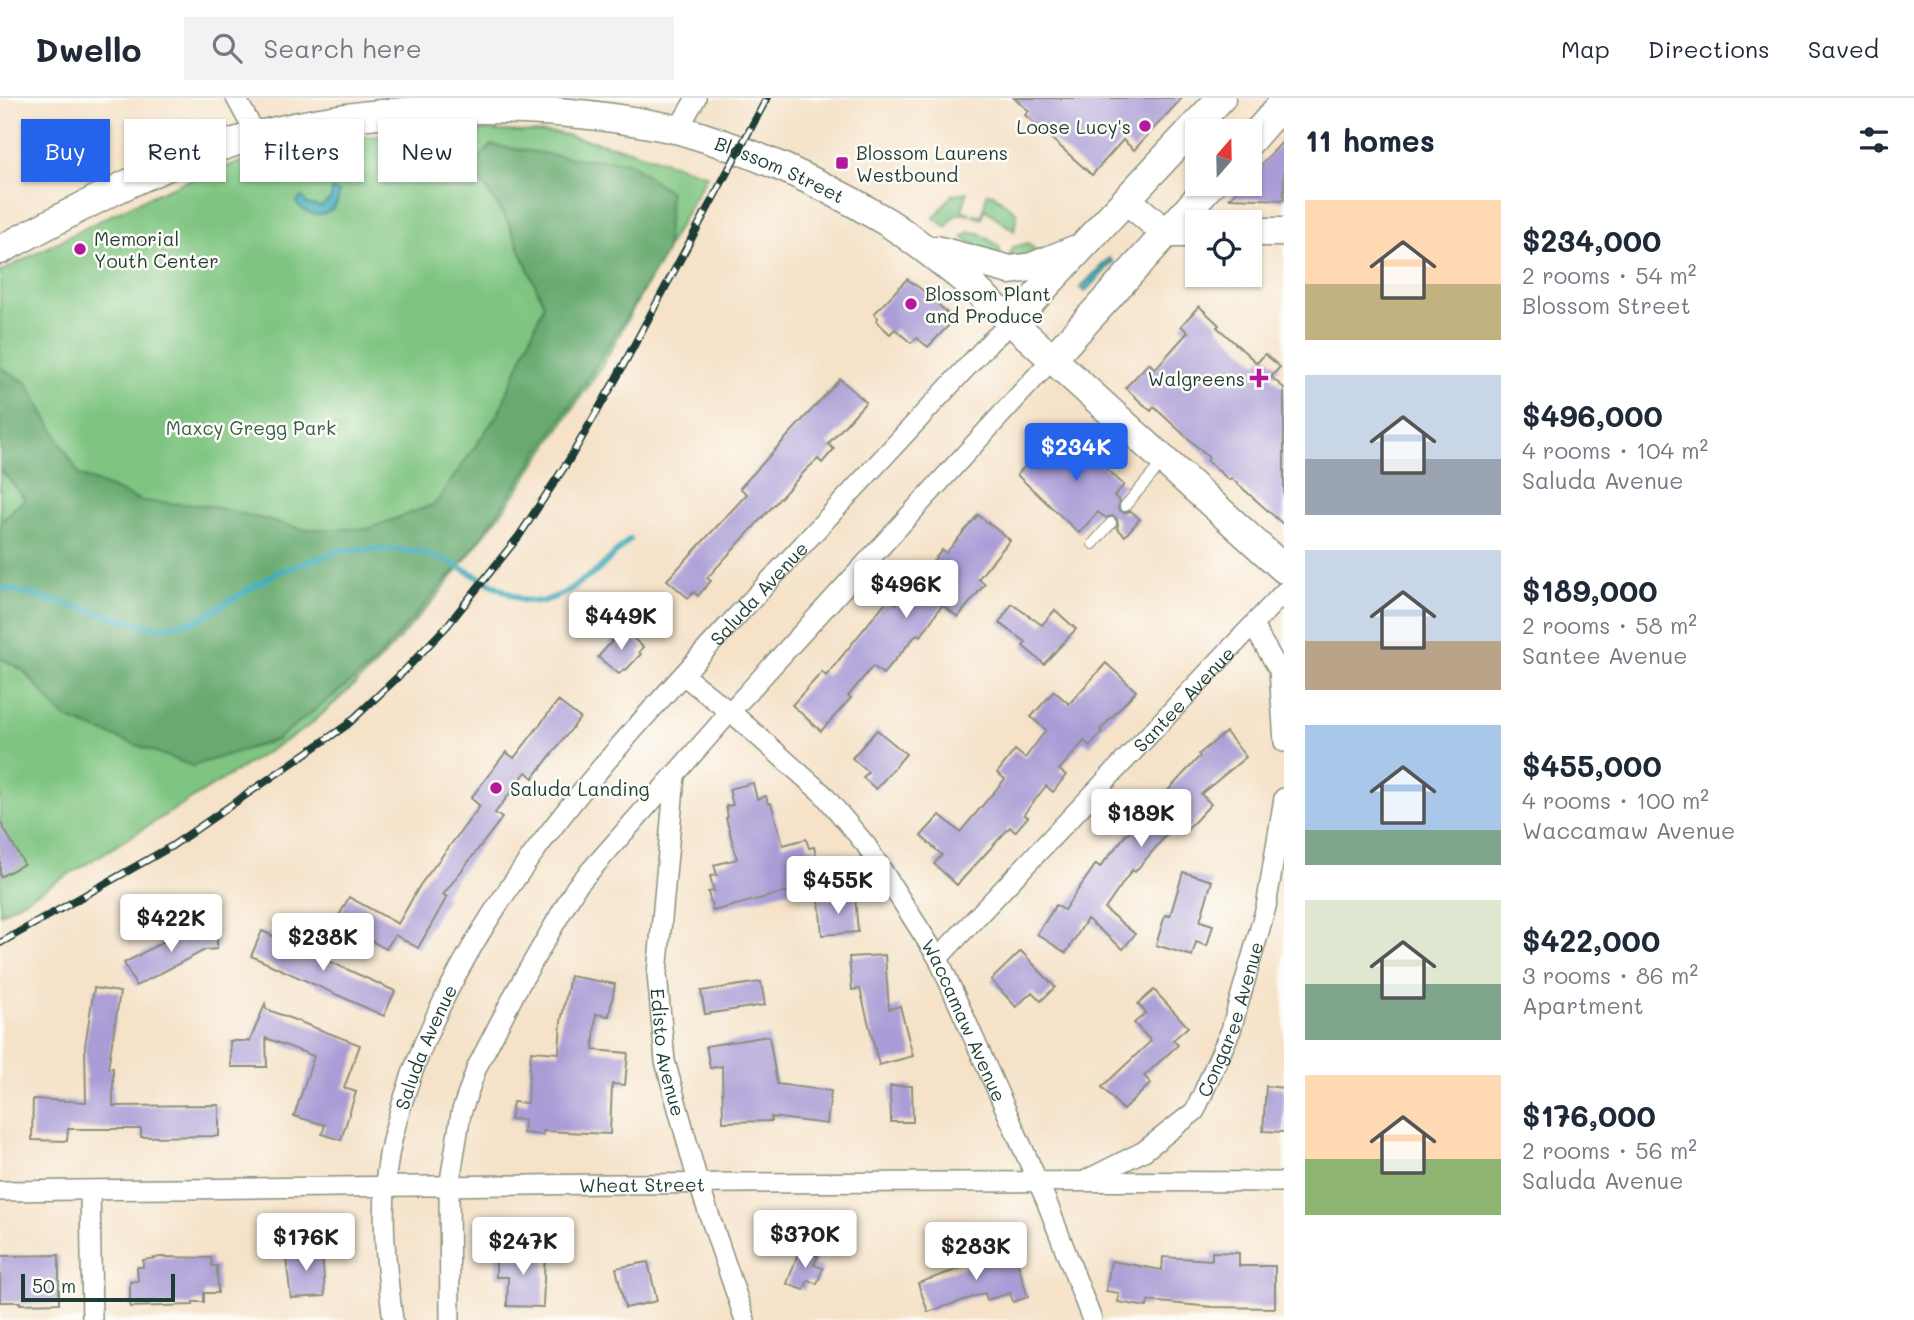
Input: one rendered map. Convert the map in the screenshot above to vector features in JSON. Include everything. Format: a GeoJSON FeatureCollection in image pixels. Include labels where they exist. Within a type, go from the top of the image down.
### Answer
{"type":"FeatureCollection","features":[{"type":"Feature","properties":{"kind":"main road","name":"Saluda Avenue"},"geometry":{"type":"LineString","coordinates":[[1012,322],[1221,98]]}},
{"type":"Feature","properties":{"kind":"main road"},"geometry":{"type":"LineString","coordinates":[[1262,127],[1284,102]]}},
{"type":"Feature","properties":{"kind":"main road","name":"Blossom Street"},"geometry":{"type":"LineString","coordinates":[[328,119],[363,113],[445,107],[561,109],[678,129],[723,144],[808,179],[889,223],[922,246],[1012,322],[1284,569]]}},
{"type":"Feature","properties":{"kind":"main road","name":"Blossom Street"},"geometry":{"type":"LineString","coordinates":[[0,250],[148,175],[240,140]]}},
{"type":"Feature","properties":{"kind":"main road"},"geometry":{"type":"LineString","coordinates":[[1052,359],[1200,196]]}},
{"type":"Feature","properties":{"kind":"main road"},"geometry":{"type":"LineString","coordinates":[[1127,200],[1166,233],[1185,233]]}},
{"type":"Feature","properties":{"kind":"main road"},"geometry":{"type":"LineString","coordinates":[[1262,233],[1284,232]]}},
{"type":"Feature","properties":{"kind":"main road"},"geometry":{"type":"LineString","coordinates":[[922,246],[1010,270],[1053,261],[1080,248]]}},
{"type":"Feature","properties":{"kind":"street"},"geometry":{"type":"LineString","coordinates":[[236,98],[247,119]]}},
{"type":"Feature","properties":{"kind":"street"},"geometry":{"type":"LineString","coordinates":[[678,129],[696,98]]}},
{"type":"Feature","properties":{"kind":"street","name":"Saluda Avenue"},"geometry":{"type":"LineString","coordinates":[[393,1320],[385,1241],[385,1188],[393,1137],[412,1075],[436,1015],[474,945],[514,881],[575,796],[683,674],[1012,322]]}},
{"type":"Feature","properties":{"kind":"street"},"geometry":{"type":"LineString","coordinates":[[450,1320],[449,1187],[461,1113],[477,1067],[516,991],[576,887],[730,712],[1052,359]]}},
{"type":"Feature","properties":{"kind":"street","name":"Santee Avenue"},"geometry":{"type":"LineString","coordinates":[[938,958],[1284,592]]}},
{"type":"Feature","properties":{"kind":"street"},"geometry":{"type":"LineString","coordinates":[[1254,626],[1279,670],[1284,743]]}},
{"type":"Feature","properties":{"kind":"street","name":"Waccamaw Avenue"},"geometry":{"type":"LineString","coordinates":[[683,674],[730,712],[832,804],[866,845],[938,958],[1046,1200],[1092,1320]]}},
{"type":"Feature","properties":{"kind":"street","name":"Edisto Avenue"},"geometry":{"type":"LineString","coordinates":[[675,776],[657,974],[665,1061],[698,1182],[746,1320]]}},
{"type":"Feature","properties":{"kind":"street","name":"Congaree Avenue"},"geometry":{"type":"LineString","coordinates":[[1085,1181],[1144,1151],[1195,1111],[1231,1030],[1266,907],[1284,798]]}},
{"type":"Feature","properties":{"kind":"street","name":"Wheat Street"},"geometry":{"type":"LineString","coordinates":[[0,1191],[698,1182],[1284,1182]]}},
{"type":"Feature","properties":{"kind":"street"},"geometry":{"type":"LineString","coordinates":[[90,1190],[92,1320]]}},
{"type":"Feature","properties":{"kind":"lane"},"geometry":{"type":"LineString","coordinates":[[1125,506],[1164,461]]}},
{"type":"Feature","properties":{"kind":"lane"},"geometry":{"type":"LineString","coordinates":[[1093,544],[1111,523]]}},
{"type":"Feature","properties":{"kind":"green space","name":"Maxcy Gregg Park"},"geometry":{"type":"Polygon","coordinates":[[[477,130],[557,133],[626,149],[707,175],[603,364],[508,504],[439,594],[373,668],[309,726],[80,868],[0,914],[0,272],[121,210],[184,182],[226,182],[226,167],[240,163],[240,182],[364,182],[366,137],[378,136],[378,182],[477,182],[477,130]]]}},
{"type":"Feature","properties":{"kind":"green space"},"geometry":{"type":"Polygon","coordinates":[[[491,145],[573,158],[628,162],[670,192],[666,253],[576,397],[471,552],[370,667],[276,740],[192,766],[65,718],[24,671],[0,658],[0,522],[25,499],[0,469],[0,367],[27,383],[79,475],[142,501],[211,506],[302,529],[368,529],[435,504],[499,412],[544,305],[508,222],[477,175],[477,161],[491,145]]]}},
{"type":"Feature","properties":{"kind":"green space"},"geometry":{"type":"Polygon","coordinates":[[[967,192],[962,211],[970,213],[969,215],[955,216],[947,227],[934,218],[952,195],[967,192]]]}},
{"type":"Feature","properties":{"kind":"green space"},"geometry":{"type":"Polygon","coordinates":[[[987,193],[993,194],[1017,213],[1014,231],[985,209],[982,219],[973,216],[982,215],[987,193]]]}},
{"type":"Feature","properties":{"kind":"green space"},"geometry":{"type":"Polygon","coordinates":[[[970,232],[979,233],[999,246],[1001,255],[985,251],[962,237],[970,232]]]}},
{"type":"Feature","properties":{"kind":"green space"},"geometry":{"type":"Polygon","coordinates":[[[1028,243],[1037,252],[1018,257],[1009,256],[1013,247],[1028,243]]]}},
{"type":"Feature","properties":{"kind":"water"},"geometry":{"type":"Polygon","coordinates":[[[332,189],[339,192],[338,200],[334,207],[322,214],[308,212],[296,202],[302,197],[307,204],[321,207],[331,198],[332,189]]]}},
{"type":"Feature","properties":{"kind":"water"},"geometry":{"type":"Polygon","coordinates":[[[1109,258],[1113,262],[1085,292],[1080,288],[1109,258]]]}},
{"type":"Feature","properties":{"kind":"building"},"geometry":{"type":"Polygon","coordinates":[[[1014,98],[1182,98],[1134,150],[1123,140],[1092,175],[1025,115],[1029,111],[1014,98]]]}},
{"type":"Feature","properties":{"kind":"building"},"geometry":{"type":"Polygon","coordinates":[[[1284,140],[1284,200],[1230,198],[1262,196],[1262,164],[1284,140]]]}},
{"type":"Feature","properties":{"kind":"building","name":"Blossom Plant and Produce"},"geometry":{"type":"Polygon","coordinates":[[[907,279],[928,294],[954,320],[928,347],[917,338],[911,343],[895,329],[890,334],[876,321],[878,318],[874,314],[907,279]]]}},
{"type":"Feature","properties":{"kind":"building","name":"Walgreens"},"geometry":{"type":"Polygon","coordinates":[[[1199,306],[1219,325],[1217,327],[1257,363],[1265,354],[1280,367],[1271,377],[1284,388],[1284,525],[1231,478],[1229,480],[1207,461],[1209,458],[1154,407],[1151,411],[1125,388],[1149,363],[1155,369],[1188,332],[1181,326],[1199,306]]]}},
{"type":"Feature","properties":{"kind":"building"},"geometry":{"type":"Polygon","coordinates":[[[840,379],[866,402],[828,444],[834,449],[822,463],[818,459],[805,471],[707,578],[711,581],[698,596],[694,592],[688,598],[667,580],[747,494],[740,488],[840,379]]]}},
{"type":"Feature","properties":{"kind":"building"},"geometry":{"type":"Polygon","coordinates":[[[1060,427],[1083,448],[1086,445],[1103,460],[1100,463],[1124,485],[1114,496],[1120,501],[1118,509],[1124,513],[1131,511],[1140,519],[1125,536],[1117,528],[1116,518],[1106,518],[1098,512],[1079,533],[1017,475],[1060,427]]]}},
{"type":"Feature","properties":{"kind":"building"},"geometry":{"type":"Polygon","coordinates":[[[978,515],[1010,540],[978,579],[985,584],[958,617],[942,605],[921,636],[917,634],[883,674],[873,666],[848,696],[851,698],[821,731],[792,705],[822,672],[826,676],[888,599],[896,604],[903,593],[906,595],[942,550],[946,553],[978,515]]]}},
{"type":"Feature","properties":{"kind":"building"},"geometry":{"type":"Polygon","coordinates":[[[1012,604],[1042,625],[1055,610],[1076,629],[1044,664],[1023,646],[1026,642],[999,623],[1012,604]]]}},
{"type":"Feature","properties":{"kind":"building"},"geometry":{"type":"Polygon","coordinates":[[[623,629],[643,647],[639,652],[641,654],[619,674],[598,657],[623,629]]]}},
{"type":"Feature","properties":{"kind":"building"},"geometry":{"type":"Polygon","coordinates":[[[1106,663],[1136,691],[1100,730],[1102,732],[1090,746],[1084,741],[1059,770],[1066,775],[1053,792],[1046,786],[1024,814],[1028,817],[1015,832],[1010,827],[957,885],[934,864],[942,855],[921,836],[940,815],[960,832],[1005,779],[997,773],[1015,750],[1025,758],[1046,730],[1031,717],[1054,691],[1069,704],[1106,663]]]}},
{"type":"Feature","properties":{"kind":"building"},"geometry":{"type":"Polygon","coordinates":[[[558,701],[580,718],[533,778],[526,772],[495,813],[502,818],[443,895],[447,897],[418,948],[395,935],[386,949],[336,921],[349,897],[398,924],[420,885],[480,806],[471,798],[506,752],[514,758],[558,701]]]}},
{"type":"Feature","properties":{"kind":"building"},"geometry":{"type":"Polygon","coordinates":[[[877,730],[906,754],[876,789],[863,778],[868,772],[852,758],[877,730]]]}},
{"type":"Feature","properties":{"kind":"building"},"geometry":{"type":"Polygon","coordinates":[[[1226,732],[1246,757],[1201,794],[1211,804],[1182,835],[1173,827],[1135,872],[1132,870],[1105,909],[1135,934],[1123,949],[1087,919],[1066,953],[1037,934],[1056,905],[1064,910],[1096,864],[1100,867],[1134,825],[1199,754],[1226,732]]]}},
{"type":"Feature","properties":{"kind":"building"},"geometry":{"type":"Polygon","coordinates":[[[753,783],[757,799],[766,796],[768,804],[771,803],[783,845],[806,839],[809,848],[814,847],[823,882],[713,911],[708,892],[714,891],[710,876],[717,875],[714,865],[737,859],[726,818],[726,806],[733,805],[729,789],[753,783]]]}},
{"type":"Feature","properties":{"kind":"building"},"geometry":{"type":"Polygon","coordinates":[[[0,821],[24,864],[0,877],[0,821]]]}},
{"type":"Feature","properties":{"kind":"building"},"geometry":{"type":"Polygon","coordinates":[[[1183,872],[1212,881],[1200,921],[1213,925],[1207,946],[1196,942],[1192,956],[1156,945],[1165,915],[1170,916],[1183,872]]]}},
{"type":"Feature","properties":{"kind":"building"},"geometry":{"type":"Polygon","coordinates":[[[855,896],[858,932],[822,935],[819,899],[855,896]]]}},
{"type":"Feature","properties":{"kind":"building"},"geometry":{"type":"Polygon","coordinates":[[[185,930],[217,930],[217,949],[205,950],[136,986],[124,963],[185,930]]]}},
{"type":"Feature","properties":{"kind":"building"},"geometry":{"type":"Polygon","coordinates":[[[262,931],[395,991],[384,1016],[251,956],[262,931]]]}},
{"type":"Feature","properties":{"kind":"building"},"geometry":{"type":"Polygon","coordinates":[[[1021,951],[1055,987],[1041,1001],[1032,992],[1016,1007],[991,980],[1021,951]]]}},
{"type":"Feature","properties":{"kind":"building"},"geometry":{"type":"Polygon","coordinates":[[[885,955],[889,1009],[900,1006],[913,1056],[879,1065],[860,989],[852,990],[849,957],[885,955]]]}},
{"type":"Feature","properties":{"kind":"building"},"geometry":{"type":"Polygon","coordinates":[[[570,976],[615,984],[609,1016],[596,1014],[593,1050],[628,1053],[625,1085],[612,1084],[610,1134],[543,1131],[542,1135],[523,1133],[524,1120],[510,1119],[513,1102],[527,1103],[531,1051],[559,1053],[561,1022],[570,976]]]}},
{"type":"Feature","properties":{"kind":"building"},"geometry":{"type":"Polygon","coordinates":[[[761,982],[765,1005],[705,1014],[701,991],[761,982]]]}},
{"type":"Feature","properties":{"kind":"building"},"geometry":{"type":"Polygon","coordinates":[[[94,988],[120,992],[108,1068],[113,1068],[113,1106],[219,1105],[219,1136],[141,1137],[141,1129],[68,1129],[67,1141],[32,1140],[33,1099],[86,1102],[85,1046],[94,988]]]}},
{"type":"Feature","properties":{"kind":"building"},"geometry":{"type":"Polygon","coordinates":[[[1154,990],[1188,1027],[1173,1040],[1178,1045],[1144,1076],[1151,1083],[1123,1110],[1102,1087],[1151,1041],[1134,1023],[1146,1013],[1138,1004],[1154,990]]]}},
{"type":"Feature","properties":{"kind":"building"},"geometry":{"type":"Polygon","coordinates":[[[265,1004],[266,1009],[360,1045],[344,1088],[356,1092],[341,1140],[322,1134],[325,1125],[294,1116],[314,1056],[266,1038],[267,1067],[231,1067],[230,1041],[250,1041],[265,1004]]]}},
{"type":"Feature","properties":{"kind":"building"},"geometry":{"type":"Polygon","coordinates":[[[769,1036],[777,1084],[831,1091],[827,1124],[771,1117],[772,1121],[723,1122],[722,1066],[710,1068],[706,1046],[769,1036]]]}},
{"type":"Feature","properties":{"kind":"building"},"geometry":{"type":"Polygon","coordinates":[[[890,1086],[912,1086],[913,1122],[891,1122],[890,1086]]]}},
{"type":"Feature","properties":{"kind":"building"},"geometry":{"type":"Polygon","coordinates":[[[1266,1086],[1284,1088],[1284,1132],[1263,1131],[1266,1086]]]}},
{"type":"Feature","properties":{"kind":"building"},"geometry":{"type":"Polygon","coordinates":[[[800,1248],[818,1256],[814,1265],[823,1268],[817,1284],[808,1280],[804,1290],[787,1284],[800,1248]]]}},
{"type":"Feature","properties":{"kind":"building"},"geometry":{"type":"Polygon","coordinates":[[[1013,1248],[1028,1297],[1013,1302],[1010,1293],[987,1300],[985,1293],[928,1312],[918,1283],[976,1263],[975,1259],[1013,1248]]]}},
{"type":"Feature","properties":{"kind":"building"},"geometry":{"type":"Polygon","coordinates":[[[322,1249],[325,1296],[291,1298],[285,1251],[322,1249]]]}},
{"type":"Feature","properties":{"kind":"building"},"geometry":{"type":"Polygon","coordinates":[[[496,1250],[545,1252],[543,1307],[507,1306],[508,1277],[496,1277],[496,1250]]]}},
{"type":"Feature","properties":{"kind":"building"},"geometry":{"type":"Polygon","coordinates":[[[1212,1252],[1239,1253],[1239,1266],[1275,1266],[1275,1308],[1212,1307],[1148,1301],[1147,1307],[1118,1302],[1119,1293],[1106,1291],[1111,1261],[1162,1270],[1163,1257],[1212,1260],[1212,1252]]]}},
{"type":"Feature","properties":{"kind":"building"},"geometry":{"type":"Polygon","coordinates":[[[59,1255],[59,1303],[0,1302],[0,1256],[59,1255]]]}},
{"type":"Feature","properties":{"kind":"building"},"geometry":{"type":"Polygon","coordinates":[[[161,1257],[211,1258],[212,1266],[217,1266],[218,1293],[204,1293],[204,1302],[193,1302],[193,1305],[130,1307],[130,1282],[138,1281],[137,1267],[143,1267],[143,1260],[161,1257]]]}},
{"type":"Feature","properties":{"kind":"building"},"geometry":{"type":"Polygon","coordinates":[[[648,1262],[657,1301],[625,1308],[616,1268],[648,1262]]]}},
{"type":"Feature","properties":{"kind":"waterway"},"geometry":{"type":"LineString","coordinates":[[0,587],[157,628],[196,621],[278,572],[343,550],[394,549],[424,553],[450,562],[522,600],[542,602],[565,593],[597,571],[630,539]]}},
{"type":"Feature","properties":{"kind":"railway"},"geometry":{"type":"LineString","coordinates":[[0,943],[172,846],[347,725],[447,626],[519,536],[569,460],[617,377],[767,98]]}},
{"type":"Feature","properties":{"kind":"place","name":"Loose Lucy's"},"geometry":{"type":"Point","coordinates":[1145,126]}},
{"type":"Feature","properties":{"kind":"place","name":"Blossom Laurens Westbound"},"geometry":{"type":"Point","coordinates":[842,163]}},
{"type":"Feature","properties":{"kind":"place","name":"Memorial Youth Center"},"geometry":{"type":"Point","coordinates":[80,249]}},
{"type":"Feature","properties":{"kind":"place","name":"Blossom Plant and Produce"},"geometry":{"type":"Point","coordinates":[911,304]}},
{"type":"Feature","properties":{"kind":"place","name":"Walgreens"},"geometry":{"type":"Point","coordinates":[1259,378]}},
{"type":"Feature","properties":{"kind":"place","name":"Saluda Landing"},"geometry":{"type":"Point","coordinates":[496,788]}}]}
